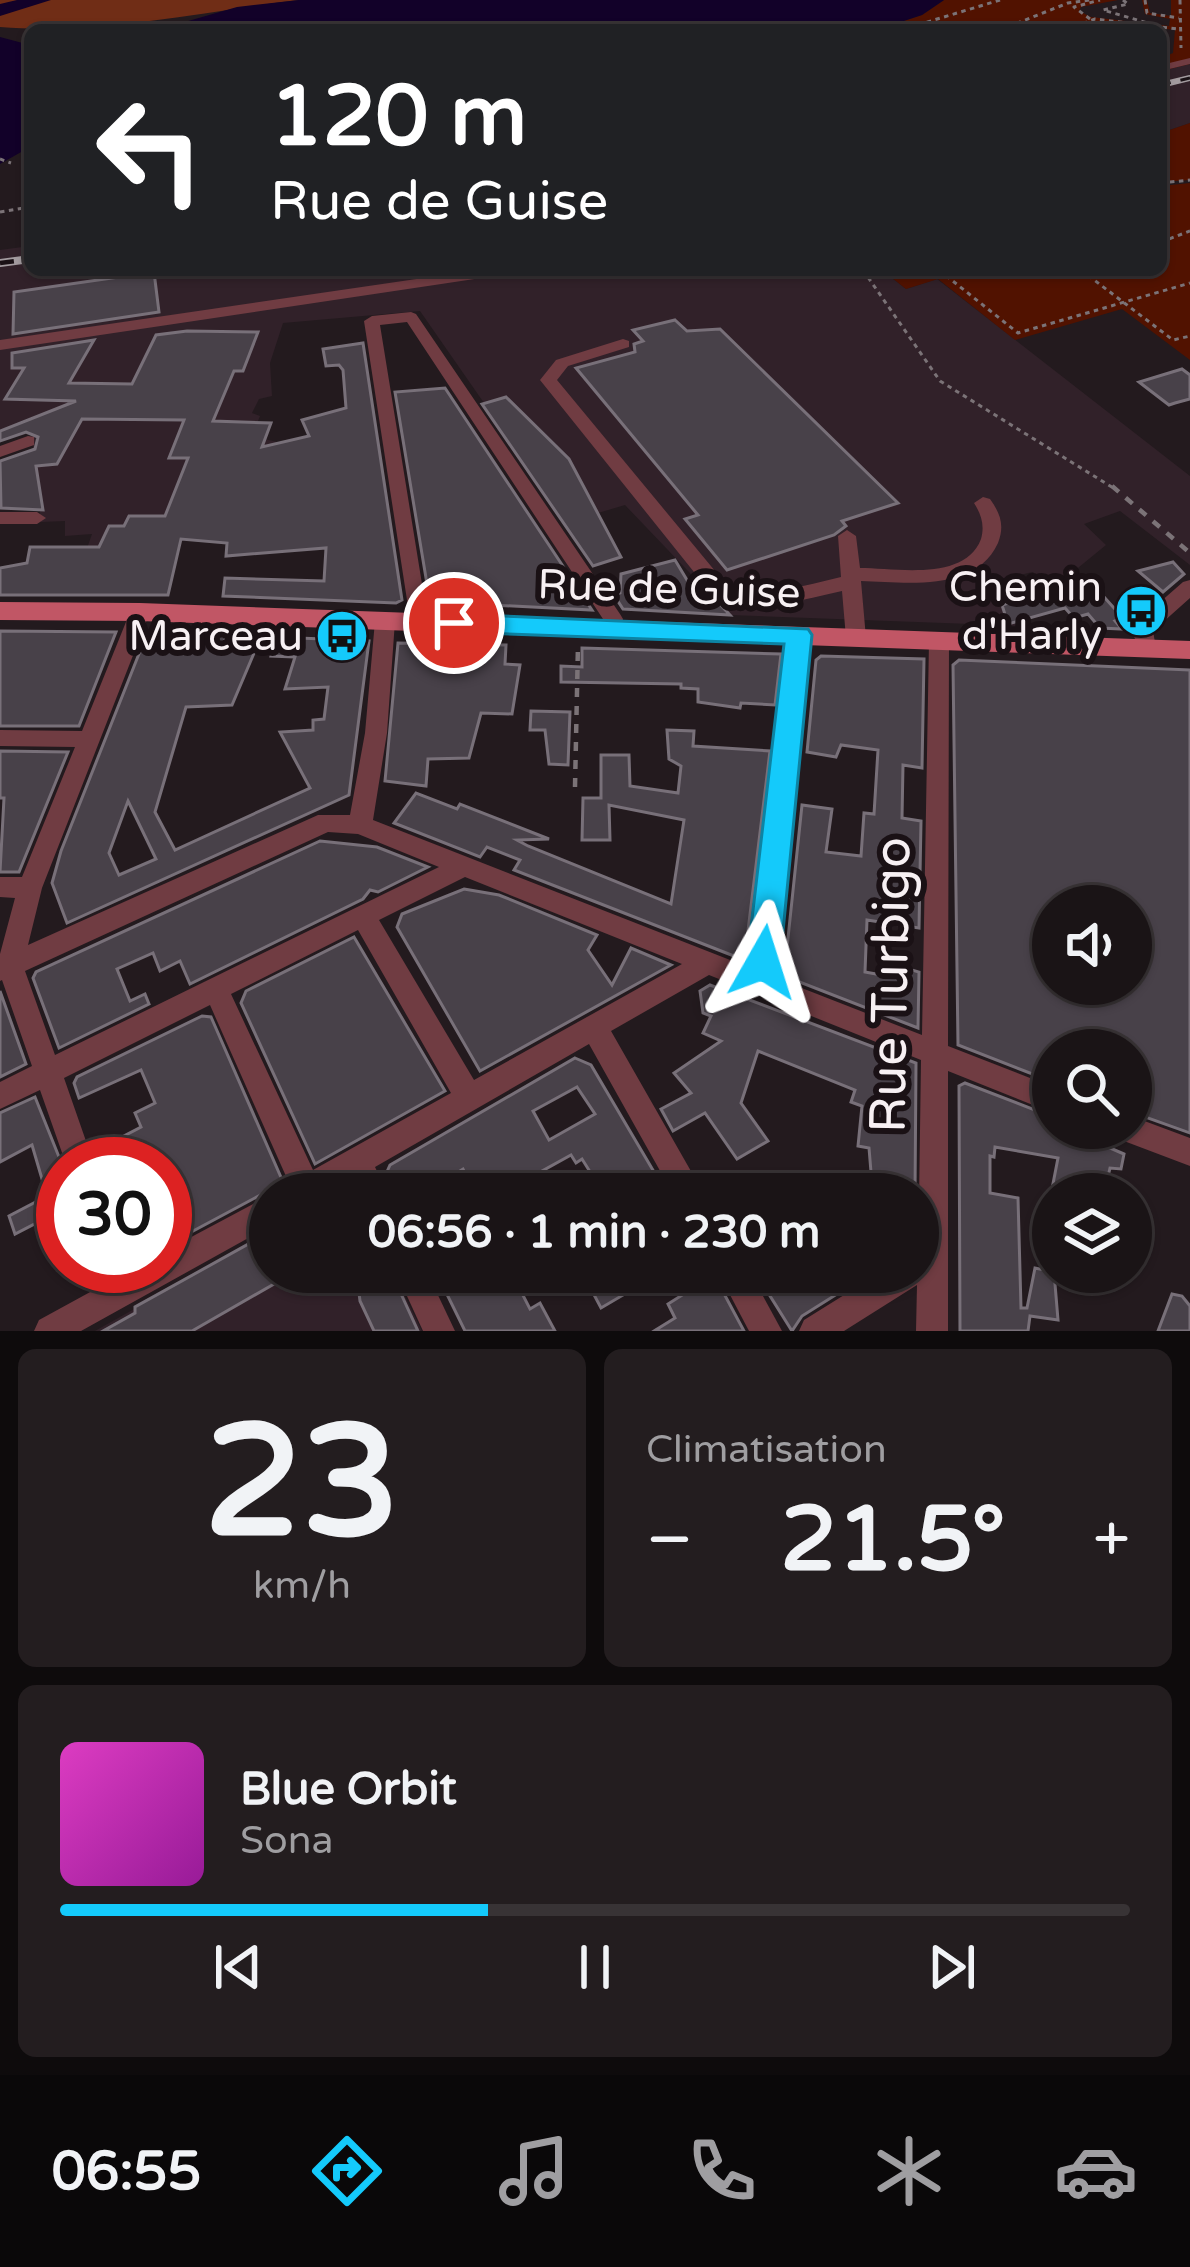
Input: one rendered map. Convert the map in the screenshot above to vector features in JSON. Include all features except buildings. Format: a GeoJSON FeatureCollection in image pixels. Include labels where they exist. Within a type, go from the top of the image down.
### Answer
{"type":"FeatureCollection","features":[{"type":"Feature","properties":{"kind":"main road","name":"Rue de Guise"},"geometry":{"type":"LineString","coordinates":[[0,611],[418,621],[1190,650]]}},
{"type":"Feature","properties":{"kind":"street"},"geometry":{"type":"LineString","coordinates":[[0,345],[467,276]]}},
{"type":"Feature","properties":{"kind":"street"},"geometry":{"type":"LineString","coordinates":[[418,621],[372,321],[411,317],[613,619],[612,628]]}},
{"type":"Feature","properties":{"kind":"street"},"geometry":{"type":"LineString","coordinates":[[623,344],[562,363],[548,380],[713,582],[727,593],[767,600],[850,578],[967,568],[985,554],[992,533],[993,520],[983,503]]}},
{"type":"Feature","properties":{"kind":"street"},"geometry":{"type":"LineString","coordinates":[[0,452],[28,441]]}},
{"type":"Feature","properties":{"kind":"street"},"geometry":{"type":"LineString","coordinates":[[0,518],[37,518]]}},
{"type":"Feature","properties":{"kind":"street"},"geometry":{"type":"LineString","coordinates":[[848,536],[856,638]]}},
{"type":"Feature","properties":{"kind":"street"},"geometry":{"type":"LineString","coordinates":[[1146,648],[1142,629],[1190,587]]}},
{"type":"Feature","properties":{"kind":"street"},"geometry":{"type":"LineString","coordinates":[[72,1137],[51,1071],[5,968],[30,888],[140,612]]}},
{"type":"Feature","properties":{"kind":"street"},"geometry":{"type":"LineString","coordinates":[[360,825],[376,734],[385,621]]}},
{"type":"Feature","properties":{"kind":"street"},"geometry":{"type":"LineString","coordinates":[[756,982],[763,962],[798,635]]}},
{"type":"Feature","properties":{"kind":"street","name":"Rue Turbigo"},"geometry":{"type":"LineString","coordinates":[[927,1173],[936,1056],[939,641]]}},
{"type":"Feature","properties":{"kind":"street"},"geometry":{"type":"LineString","coordinates":[[0,738],[90,739]]}},
{"type":"Feature","properties":{"kind":"street"},"geometry":{"type":"LineString","coordinates":[[5,968],[326,822],[360,825],[1032,1092]]}},
{"type":"Feature","properties":{"kind":"street"},"geometry":{"type":"LineString","coordinates":[[0,1096],[464,866]]}},
{"type":"Feature","properties":{"kind":"street"},"geometry":{"type":"LineString","coordinates":[[0,887],[30,888]]}},
{"type":"Feature","properties":{"kind":"street"},"geometry":{"type":"LineString","coordinates":[[363,916],[468,1096]]}},
{"type":"Feature","properties":{"kind":"street"},"geometry":{"type":"LineString","coordinates":[[338,1173],[707,963]]}},
{"type":"Feature","properties":{"kind":"street"},"geometry":{"type":"LineString","coordinates":[[217,989],[295,1173]]}},
{"type":"Feature","properties":{"kind":"street"},"geometry":{"type":"LineString","coordinates":[[594,1027],[676,1173]]}},
{"type":"Feature","properties":{"kind":"street"},"geometry":{"type":"LineString","coordinates":[[1152,1138],[1190,1153]]}},
{"type":"Feature","properties":{"kind":"street"},"geometry":{"type":"LineString","coordinates":[[358,1162],[363,1173]]}},
{"type":"Feature","properties":{"kind":"street"},"geometry":{"type":"LineString","coordinates":[[192,1245],[249,1219]]}},
{"type":"Feature","properties":{"kind":"street"},"geometry":{"type":"LineString","coordinates":[[50,1331],[99,1293]]}},
{"type":"Feature","properties":{"kind":"street"},"geometry":{"type":"LineString","coordinates":[[421,1293],[439,1331]]}},
{"type":"Feature","properties":{"kind":"street"},"geometry":{"type":"LineString","coordinates":[[745,1293],[766,1331]]}},
{"type":"Feature","properties":{"kind":"street"},"geometry":{"type":"LineString","coordinates":[[815,1331],[876,1293]]}},
{"type":"Feature","properties":{"kind":"street","name":"Rue Turbigo"},"geometry":{"type":"LineString","coordinates":[[925,1293],[932,1331]]}},
{"type":"Feature","properties":{"kind":"path"},"geometry":{"type":"LineString","coordinates":[[921,24],[1000,0]]}},
{"type":"Feature","properties":{"kind":"path"},"geometry":{"type":"LineString","coordinates":[[1014,24],[1064,3],[1090,0]]}},
{"type":"Feature","properties":{"kind":"path"},"geometry":{"type":"LineString","coordinates":[[1093,20],[1075,7],[1100,0]]}},
{"type":"Feature","properties":{"kind":"path"},"geometry":{"type":"LineString","coordinates":[[1123,0],[1128,4],[1103,10],[1147,19],[1149,24]]}},
{"type":"Feature","properties":{"kind":"path"},"geometry":{"type":"LineString","coordinates":[[1145,0],[1147,14],[1188,18]]}},
{"type":"Feature","properties":{"kind":"path"},"geometry":{"type":"LineString","coordinates":[[1180,0],[1178,29],[1184,58]]}},
{"type":"Feature","properties":{"kind":"path"},"geometry":{"type":"LineString","coordinates":[[1082,24],[1093,20],[1131,24]]}},
{"type":"Feature","properties":{"kind":"path"},"geometry":{"type":"LineString","coordinates":[[1167,28],[1178,29]]}},
{"type":"Feature","properties":{"kind":"path"},"geometry":{"type":"LineString","coordinates":[[0,159],[11,163]]}},
{"type":"Feature","properties":{"kind":"path"},"geometry":{"type":"LineString","coordinates":[[867,276],[940,381],[1110,485],[1190,553]]}},
{"type":"Feature","properties":{"kind":"path"},"geometry":{"type":"LineString","coordinates":[[947,276],[1018,333],[1190,284]]}},
{"type":"Feature","properties":{"kind":"path"},"geometry":{"type":"LineString","coordinates":[[1089,276],[1174,340],[1190,335]]}},
{"type":"Feature","properties":{"kind":"path"},"geometry":{"type":"LineString","coordinates":[[565,627],[568,638],[578,644],[575,787]]}},
{"type":"Feature","properties":{"kind":"shaded area"},"geometry":{"type":"Polygon","coordinates":[[[0,0],[299,0],[120,24],[0,27],[0,0]]]}},
{"type":"Feature","properties":{"kind":"shaded area"},"geometry":{"type":"Polygon","coordinates":[[[299,0],[944,0],[922,15],[894,24],[178,24],[237,7],[299,0]]]}},
{"type":"Feature","properties":{"kind":"shaded area"},"geometry":{"type":"Polygon","coordinates":[[[944,0],[1118,0],[1079,11],[1091,17],[1152,24],[894,24],[922,15],[944,0]]]}},
{"type":"Feature","properties":{"kind":"shaded area"},"geometry":{"type":"Polygon","coordinates":[[[1142,0],[1147,0],[1150,13],[1171,16],[1171,0],[1190,0],[1190,64],[1167,70],[1175,30],[1167,29],[1170,19],[1145,14],[1142,0]]]}},
{"type":"Feature","properties":{"kind":"shaded area"},"geometry":{"type":"Polygon","coordinates":[[[0,37],[24,43],[24,150],[0,164],[0,37]]]}},
{"type":"Feature","properties":{"kind":"shaded area"},"geometry":{"type":"Polygon","coordinates":[[[1190,64],[1190,123],[1167,131],[1167,70],[1190,64]]]}},
{"type":"Feature","properties":{"kind":"shaded area"},"geometry":{"type":"Polygon","coordinates":[[[1190,123],[1190,180],[1167,182],[1167,131],[1190,123]]]}},
{"type":"Feature","properties":{"kind":"shaded area"},"geometry":{"type":"Polygon","coordinates":[[[1190,183],[1190,360],[1122,309],[1015,340],[938,279],[906,289],[890,276],[1167,276],[1167,185],[1190,183]]]}},
{"type":"Feature","properties":{"kind":"shaded area"},"geometry":{"type":"Polygon","coordinates":[[[24,247],[24,276],[890,276],[906,289],[937,279],[1190,476],[1190,565],[1120,511],[1084,524],[1106,545],[1073,572],[1079,580],[1063,586],[1045,585],[1033,572],[992,581],[1027,626],[730,615],[625,505],[598,513],[568,459],[507,397],[484,403],[420,311],[283,323],[270,363],[272,396],[259,399],[252,413],[260,416],[252,436],[294,446],[246,521],[85,554],[92,534],[65,536],[65,521],[41,522],[30,420],[0,431],[0,250],[24,247]]]}},
{"type":"Feature","properties":{"kind":"shaded area"},"geometry":{"type":"Polygon","coordinates":[[[249,1245],[249,1293],[403,1293],[422,1331],[95,1331],[163,1293],[192,1293],[192,1277],[249,1245]]]}},
{"type":"Feature","properties":{"kind":"waterway"},"geometry":{"type":"LineString","coordinates":[[0,10],[41,0]]}},
{"type":"Feature","properties":{"kind":"railway"},"geometry":{"type":"LineString","coordinates":[[1167,84],[1190,78]]}},
{"type":"Feature","properties":{"kind":"railway"},"geometry":{"type":"LineString","coordinates":[[0,263],[24,260]]}},
{"type":"Feature","properties":{"kind":"place","name":"Chemin d'Harly"},"geometry":{"type":"Point","coordinates":[1141,611]}},
{"type":"Feature","properties":{"kind":"place","name":"Marceau"},"geometry":{"type":"Point","coordinates":[342,636]}},
{"type":"Feature","properties":{"kind":"route"},"geometry":{"type":"LineString","coordinates":[[454,623],[798,635],[763,962]]}}]}
